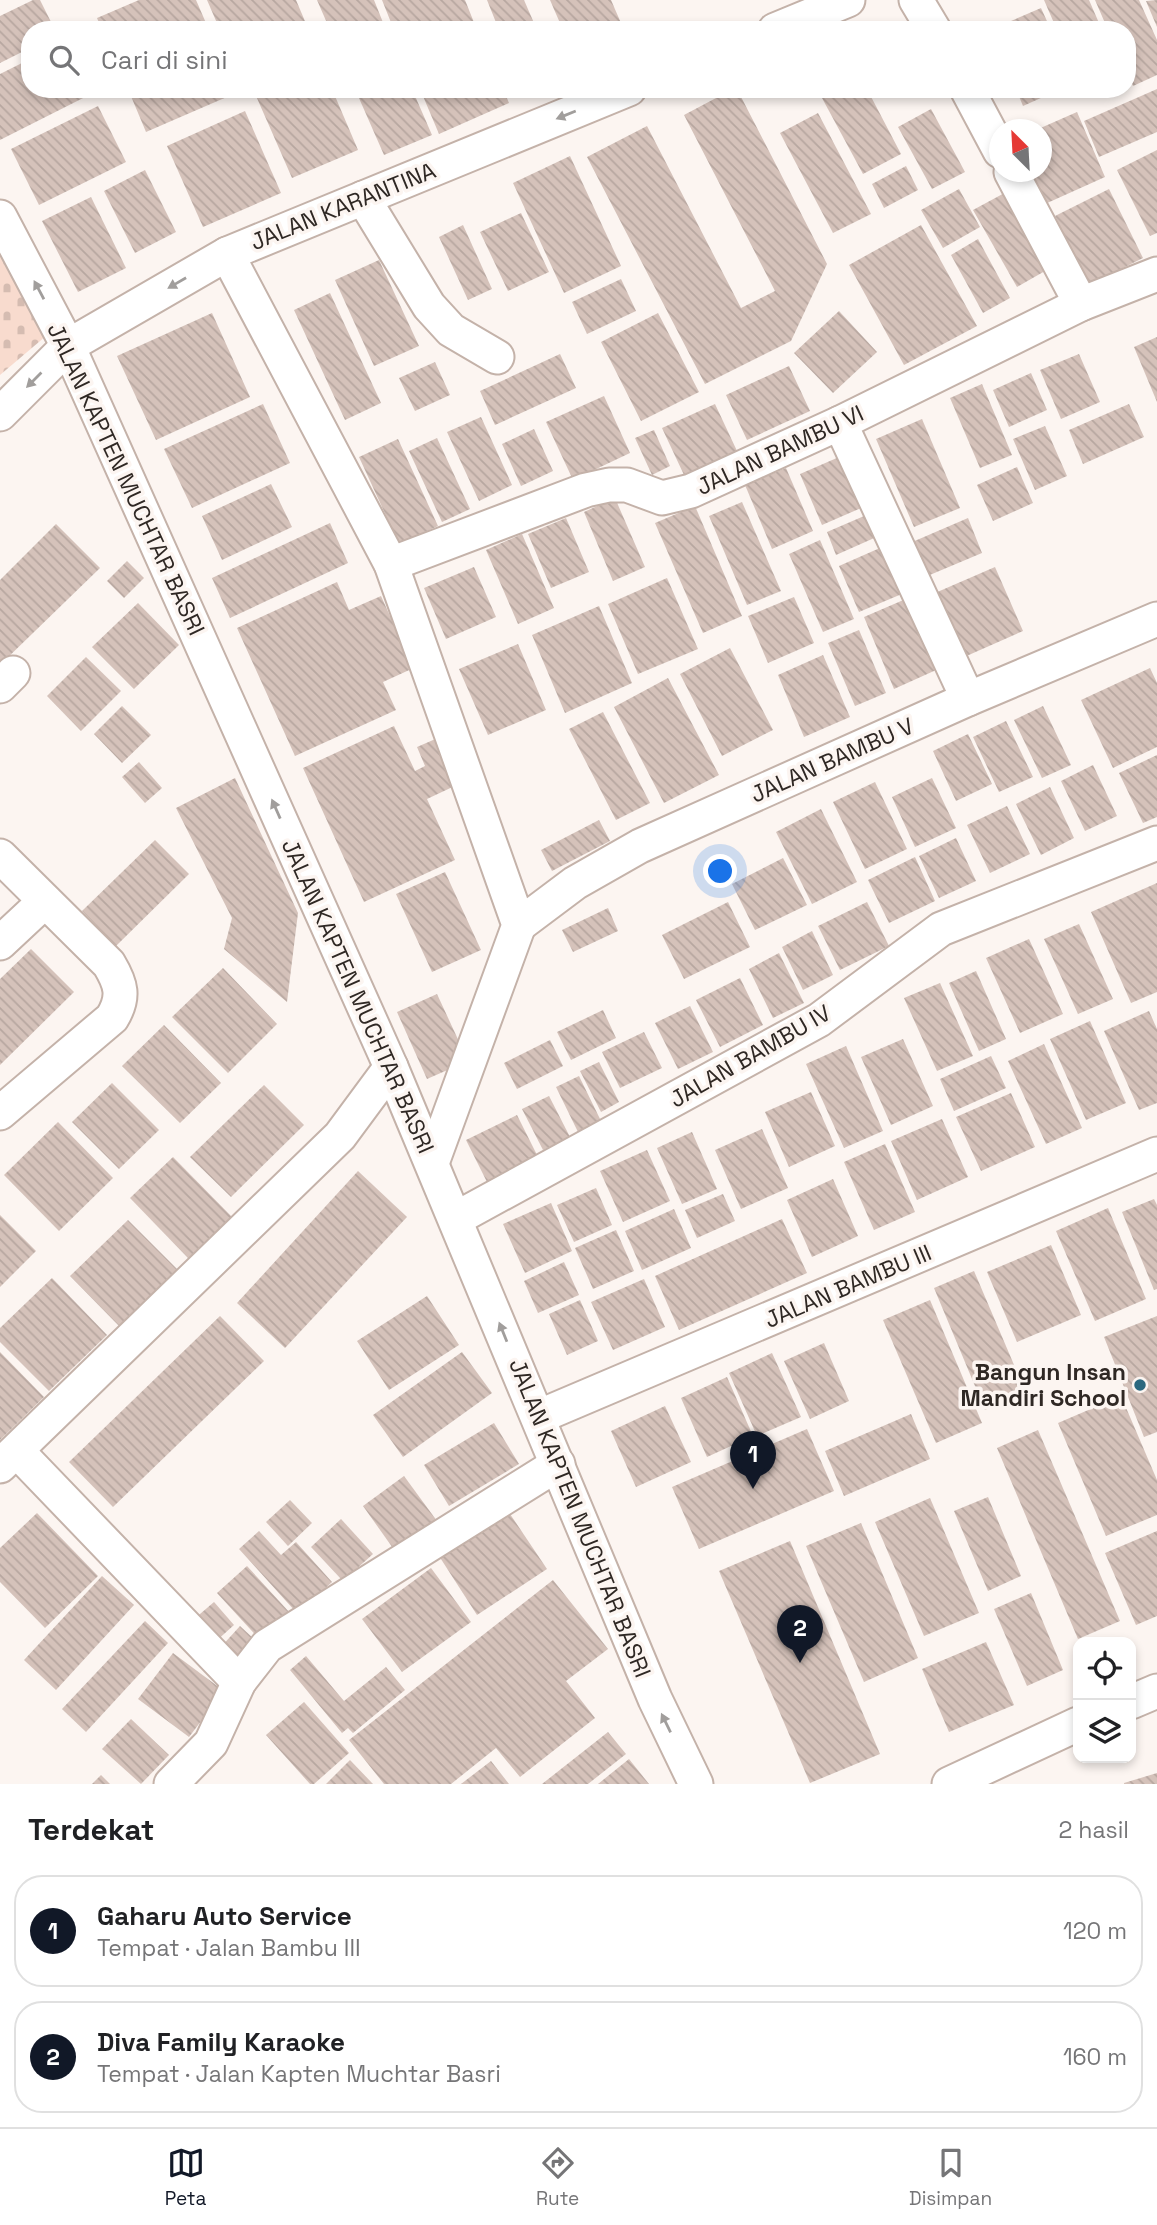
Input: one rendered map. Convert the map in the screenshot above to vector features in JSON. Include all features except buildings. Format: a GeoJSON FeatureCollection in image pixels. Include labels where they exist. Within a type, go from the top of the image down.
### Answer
{"type":"FeatureCollection","features":[{"type":"Feature","properties":{"kind":"street"},"geometry":{"type":"LineString","coordinates":[[797,21],[848,0]]}},
{"type":"Feature","properties":{"kind":"street"},"geometry":{"type":"LineString","coordinates":[[916,0],[929,21]]}},
{"type":"Feature","properties":{"kind":"street","name":"JALAN KARANTINA"},"geometry":{"type":"LineString","coordinates":[[0,414],[68,346],[227,254],[607,98]]}},
{"type":"Feature","properties":{"kind":"street"},"geometry":{"type":"LineString","coordinates":[[972,98],[989,132]]}},
{"type":"Feature","properties":{"kind":"street"},"geometry":{"type":"LineString","coordinates":[[1015,182],[1081,304]]}},
{"type":"Feature","properties":{"kind":"street"},"geometry":{"type":"LineString","coordinates":[[363,198],[429,306],[451,330],[497,357]]}},
{"type":"Feature","properties":{"kind":"street","name":"JALAN KAPTEN MUCHTAR BASRI"},"geometry":{"type":"LineString","coordinates":[[0,217],[68,346],[391,1067],[457,1219],[655,1699],[696,1784]]}},
{"type":"Feature","properties":{"kind":"street"},"geometry":{"type":"LineString","coordinates":[[227,254],[391,564],[519,925],[432,1163]]}},
{"type":"Feature","properties":{"kind":"street","name":"JALAN BAMBU VI"},"geometry":{"type":"LineString","coordinates":[[391,564],[597,487],[626,485],[662,498],[691,491],[840,423],[1081,304],[1157,274]]}},
{"type":"Feature","properties":{"kind":"street"},"geometry":{"type":"LineString","coordinates":[[840,423],[968,699]]}},
{"type":"Feature","properties":{"kind":"street","name":"JALAN BAMBU V"},"geometry":{"type":"LineString","coordinates":[[519,925],[575,883],[640,846],[968,699],[1157,619]]}},
{"type":"Feature","properties":{"kind":"street","name":"JALAN BAMBU IV"},"geometry":{"type":"LineString","coordinates":[[457,1219],[819,1020],[941,929],[1157,843]]}},
{"type":"Feature","properties":{"kind":"street"},"geometry":{"type":"LineString","coordinates":[[0,856],[109,964],[118,980],[122,996],[112,1018],[0,1112]]}},
{"type":"Feature","properties":{"kind":"street"},"geometry":{"type":"LineString","coordinates":[[0,943],[45,901]]}},
{"type":"Feature","properties":{"kind":"street"},"geometry":{"type":"LineString","coordinates":[[239,1682],[9,1459],[340,1136],[391,1067]]}},
{"type":"Feature","properties":{"kind":"street","name":"JALAN BAMBU III"},"geometry":{"type":"LineString","coordinates":[[538,1417],[1157,1154]]}},
{"type":"Feature","properties":{"kind":"street"},"geometry":{"type":"LineString","coordinates":[[171,1784],[211,1743],[239,1682],[267,1646],[558,1464]]}},
{"type":"Feature","properties":{"kind":"street"},"geometry":{"type":"LineString","coordinates":[[1136,1700],[1157,1691]]}},
{"type":"Feature","properties":{"kind":"street"},"geometry":{"type":"LineString","coordinates":[[949,1784],[1073,1726]]}},
{"type":"Feature","properties":{"kind":"green space"},"geometry":{"type":"Polygon","coordinates":[[[0,247],[46,336],[0,375],[0,247]]]}},
{"type":"Feature","properties":{"kind":"place","name":"Bangun Insan Mandiri School"},"geometry":{"type":"Point","coordinates":[1140,1385]}},
{"type":"Feature","properties":{"kind":"place","name":"Gaharu Auto Service"},"geometry":{"type":"Point","coordinates":[753,1489]}},
{"type":"Feature","properties":{"kind":"place","name":"Diva Family Karaoke"},"geometry":{"type":"Point","coordinates":[800,1663]}}]}
